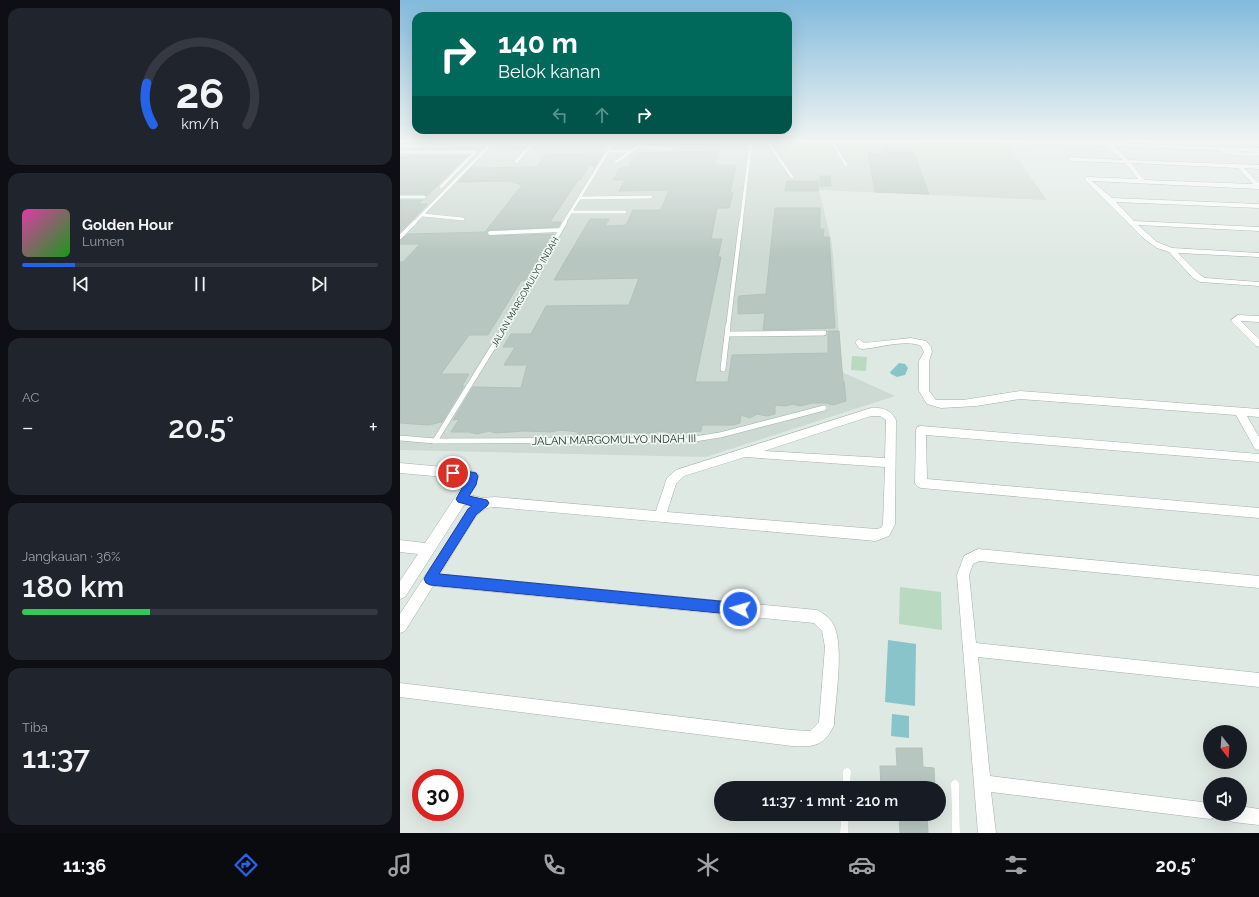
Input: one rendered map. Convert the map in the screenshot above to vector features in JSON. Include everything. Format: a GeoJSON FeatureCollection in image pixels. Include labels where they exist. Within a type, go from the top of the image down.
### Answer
{"type":"FeatureCollection","features":[{"type":"Feature","properties":{"kind":"street"},"geometry":{"type":"LineString","coordinates":[[1088,180],[1152,243],[1160,247],[1172,250],[1259,255]]}},
{"type":"Feature","properties":{"kind":"street"},"geometry":{"type":"LineString","coordinates":[[1112,180],[1258,187]]}},
{"type":"Feature","properties":{"kind":"street"},"geometry":{"type":"LineString","coordinates":[[1110,200],[1259,206]]}},
{"type":"Feature","properties":{"kind":"street"},"geometry":{"type":"LineString","coordinates":[[1132,223],[1259,229]]}},
{"type":"Feature","properties":{"kind":"street"},"geometry":{"type":"LineString","coordinates":[[1172,250],[1196,276],[1203,280],[1259,284]]}},
{"type":"Feature","properties":{"kind":"street"},"geometry":{"type":"LineString","coordinates":[[1259,319],[1238,318],[1235,320],[1259,344]]}},
{"type":"Feature","properties":{"kind":"street"},"geometry":{"type":"LineString","coordinates":[[859,342],[862,346],[906,341],[922,342],[926,345],[928,352],[924,361],[924,391],[926,396],[934,403],[953,404],[978,402],[1020,395],[1259,413]]}},
{"type":"Feature","properties":{"kind":"street"},"geometry":{"type":"LineString","coordinates":[[461,499],[483,503],[496,502],[876,535],[885,532],[889,524],[891,420],[885,413],[877,411],[680,473],[671,481],[660,516]]}},
{"type":"Feature","properties":{"kind":"street"},"geometry":{"type":"LineString","coordinates":[[1239,411],[1259,446]]}},
{"type":"Feature","properties":{"kind":"street"},"geometry":{"type":"LineString","coordinates":[[1259,458],[921,430],[921,483],[1259,513]]}},
{"type":"Feature","properties":{"kind":"street"},"geometry":{"type":"LineString","coordinates":[[741,453],[890,463]]}},
{"type":"Feature","properties":{"kind":"street"},"geometry":{"type":"LineString","coordinates":[[400,468],[466,474],[473,476],[470,485],[400,592]]}},
{"type":"Feature","properties":{"kind":"street"},"geometry":{"type":"LineString","coordinates":[[400,626],[472,512],[483,503]]}},
{"type":"Feature","properties":{"kind":"street"},"geometry":{"type":"LineString","coordinates":[[400,546],[429,549]]}},
{"type":"Feature","properties":{"kind":"street"},"geometry":{"type":"LineString","coordinates":[[987,833],[963,575],[968,560],[978,555],[1259,582]]}},
{"type":"Feature","properties":{"kind":"street"},"geometry":{"type":"LineString","coordinates":[[400,690],[792,738],[813,739],[826,725],[832,647],[828,627],[817,617],[430,579]]}},
{"type":"Feature","properties":{"kind":"street"},"geometry":{"type":"LineString","coordinates":[[970,649],[1259,680]]}},
{"type":"Feature","properties":{"kind":"street"},"geometry":{"type":"LineString","coordinates":[[982,783],[1203,810]]}},
{"type":"Feature","properties":{"kind":"street"},"geometry":{"type":"LineString","coordinates":[[1247,816],[1259,817]]}},
{"type":"Feature","properties":{"kind":"lane"},"geometry":{"type":"LineString","coordinates":[[441,187],[448,180]]}},
{"type":"Feature","properties":{"kind":"lane"},"geometry":{"type":"LineString","coordinates":[[400,237],[457,180]]}},
{"type":"Feature","properties":{"kind":"lane","name":"JALAN MARGOMULYO INDAH"},"geometry":{"type":"LineString","coordinates":[[435,441],[504,330],[560,230],[591,180]]}},
{"type":"Feature","properties":{"kind":"lane"},"geometry":{"type":"LineString","coordinates":[[723,369],[729,334],[747,180]]}},
{"type":"Feature","properties":{"kind":"lane"},"geometry":{"type":"LineString","coordinates":[[400,197],[424,197]]}},
{"type":"Feature","properties":{"kind":"lane"},"geometry":{"type":"LineString","coordinates":[[581,198],[651,197]]}},
{"type":"Feature","properties":{"kind":"lane"},"geometry":{"type":"LineString","coordinates":[[572,212],[625,212]]}},
{"type":"Feature","properties":{"kind":"lane"},"geometry":{"type":"LineString","coordinates":[[423,215],[463,219]]}},
{"type":"Feature","properties":{"kind":"lane"},"geometry":{"type":"LineString","coordinates":[[490,233],[524,233],[560,230]]}},
{"type":"Feature","properties":{"kind":"lane"},"geometry":{"type":"LineString","coordinates":[[729,334],[824,333]]}},
{"type":"Feature","properties":{"kind":"lane","name":"JALAN MARGOMULYO INDAH III"},"geometry":{"type":"LineString","coordinates":[[400,438],[435,441],[688,440],[720,435],[824,408]]}},
{"type":"Feature","properties":{"kind":"lane"},"geometry":{"type":"LineString","coordinates":[[846,781],[847,772]]}},
{"type":"Feature","properties":{"kind":"lane"},"geometry":{"type":"LineString","coordinates":[[955,784],[956,833]]}},
{"type":"Feature","properties":{"kind":"lane"},"geometry":{"type":"LineString","coordinates":[[844,833],[845,821]]}},
{"type":"Feature","properties":{"kind":"shaded area"},"geometry":{"type":"Polygon","coordinates":[[[400,180],[1033,180],[1047,200],[819,190],[832,244],[842,372],[895,396],[706,457],[400,450],[400,180]]]}},
{"type":"Feature","properties":{"kind":"green space"},"geometry":{"type":"Polygon","coordinates":[[[852,356],[867,357],[866,371],[851,370],[852,356]]]}},
{"type":"Feature","properties":{"kind":"green space"},"geometry":{"type":"Polygon","coordinates":[[[900,587],[941,592],[942,630],[899,624],[900,587]]]}},
{"type":"Feature","properties":{"kind":"water"},"geometry":{"type":"Polygon","coordinates":[[[899,363],[905,364],[908,368],[905,375],[897,377],[890,372],[899,363]]]}},
{"type":"Feature","properties":{"kind":"water"},"geometry":{"type":"Polygon","coordinates":[[[888,640],[916,644],[915,706],[885,702],[888,640]]]}},
{"type":"Feature","properties":{"kind":"water"},"geometry":{"type":"Polygon","coordinates":[[[892,714],[909,716],[909,738],[891,736],[892,714]]]}},
{"type":"Feature","properties":{"kind":"building"},"geometry":{"type":"Polygon","coordinates":[[[400,180],[443,180],[427,196],[424,194],[400,194],[400,180]]]}},
{"type":"Feature","properties":{"kind":"building"},"geometry":{"type":"Polygon","coordinates":[[[460,180],[580,180],[578,180],[550,222],[561,222],[558,227],[487,231],[487,235],[490,236],[554,234],[527,280],[521,281],[488,335],[469,335],[441,374],[469,374],[462,386],[464,386],[442,422],[428,425],[400,423],[400,262],[403,262],[420,244],[400,244],[400,240],[408,234],[485,232],[522,185],[508,181],[458,182],[460,180]]]}},
{"type":"Feature","properties":{"kind":"building"},"geometry":{"type":"Polygon","coordinates":[[[613,180],[733,180],[730,193],[733,193],[729,208],[717,208],[711,239],[722,239],[718,257],[721,257],[695,382],[728,382],[732,355],[828,353],[828,331],[839,331],[846,401],[833,405],[826,403],[812,403],[800,406],[793,404],[785,406],[775,405],[775,414],[767,416],[757,414],[750,418],[741,415],[740,423],[733,425],[702,425],[701,431],[674,434],[662,431],[644,434],[632,432],[597,433],[586,435],[577,434],[578,432],[560,430],[551,432],[525,431],[495,433],[489,431],[477,434],[469,432],[451,432],[459,419],[453,420],[473,387],[521,388],[527,365],[504,365],[515,347],[503,347],[511,334],[531,334],[546,306],[629,305],[639,278],[554,280],[590,219],[609,219],[605,226],[626,225],[633,210],[661,210],[669,190],[619,191],[625,180],[613,180]]]}},
{"type":"Feature","properties":{"kind":"building"},"geometry":{"type":"Polygon","coordinates":[[[820,180],[830,180],[831,186],[820,186],[820,180]]]}},
{"type":"Feature","properties":{"kind":"building"},"geometry":{"type":"Polygon","coordinates":[[[873,180],[924,180],[929,194],[875,192],[873,180]]]}},
{"type":"Feature","properties":{"kind":"building"},"geometry":{"type":"Polygon","coordinates":[[[787,181],[818,181],[818,191],[785,191],[787,181]]]}},
{"type":"Feature","properties":{"kind":"building"},"geometry":{"type":"Polygon","coordinates":[[[400,200],[423,200],[418,204],[428,204],[400,232],[400,200]]]}},
{"type":"Feature","properties":{"kind":"building"},"geometry":{"type":"Polygon","coordinates":[[[775,208],[820,208],[820,229],[824,229],[823,237],[829,237],[835,328],[763,330],[765,313],[738,314],[739,296],[766,294],[775,208]]]}},
{"type":"Feature","properties":{"kind":"building"},"geometry":{"type":"Polygon","coordinates":[[[896,748],[922,748],[923,767],[934,768],[935,781],[881,781],[880,766],[897,766],[896,748]]]}},
{"type":"Feature","properties":{"kind":"building"},"geometry":{"type":"Polygon","coordinates":[[[899,821],[927,821],[928,833],[900,833],[899,821]]]}},
{"type":"Feature","properties":{"kind":"route"},"geometry":{"type":"LineString","coordinates":[[453,473],[473,476],[470,485],[461,499],[483,503],[472,512],[430,579],[740,609]]}}]}
